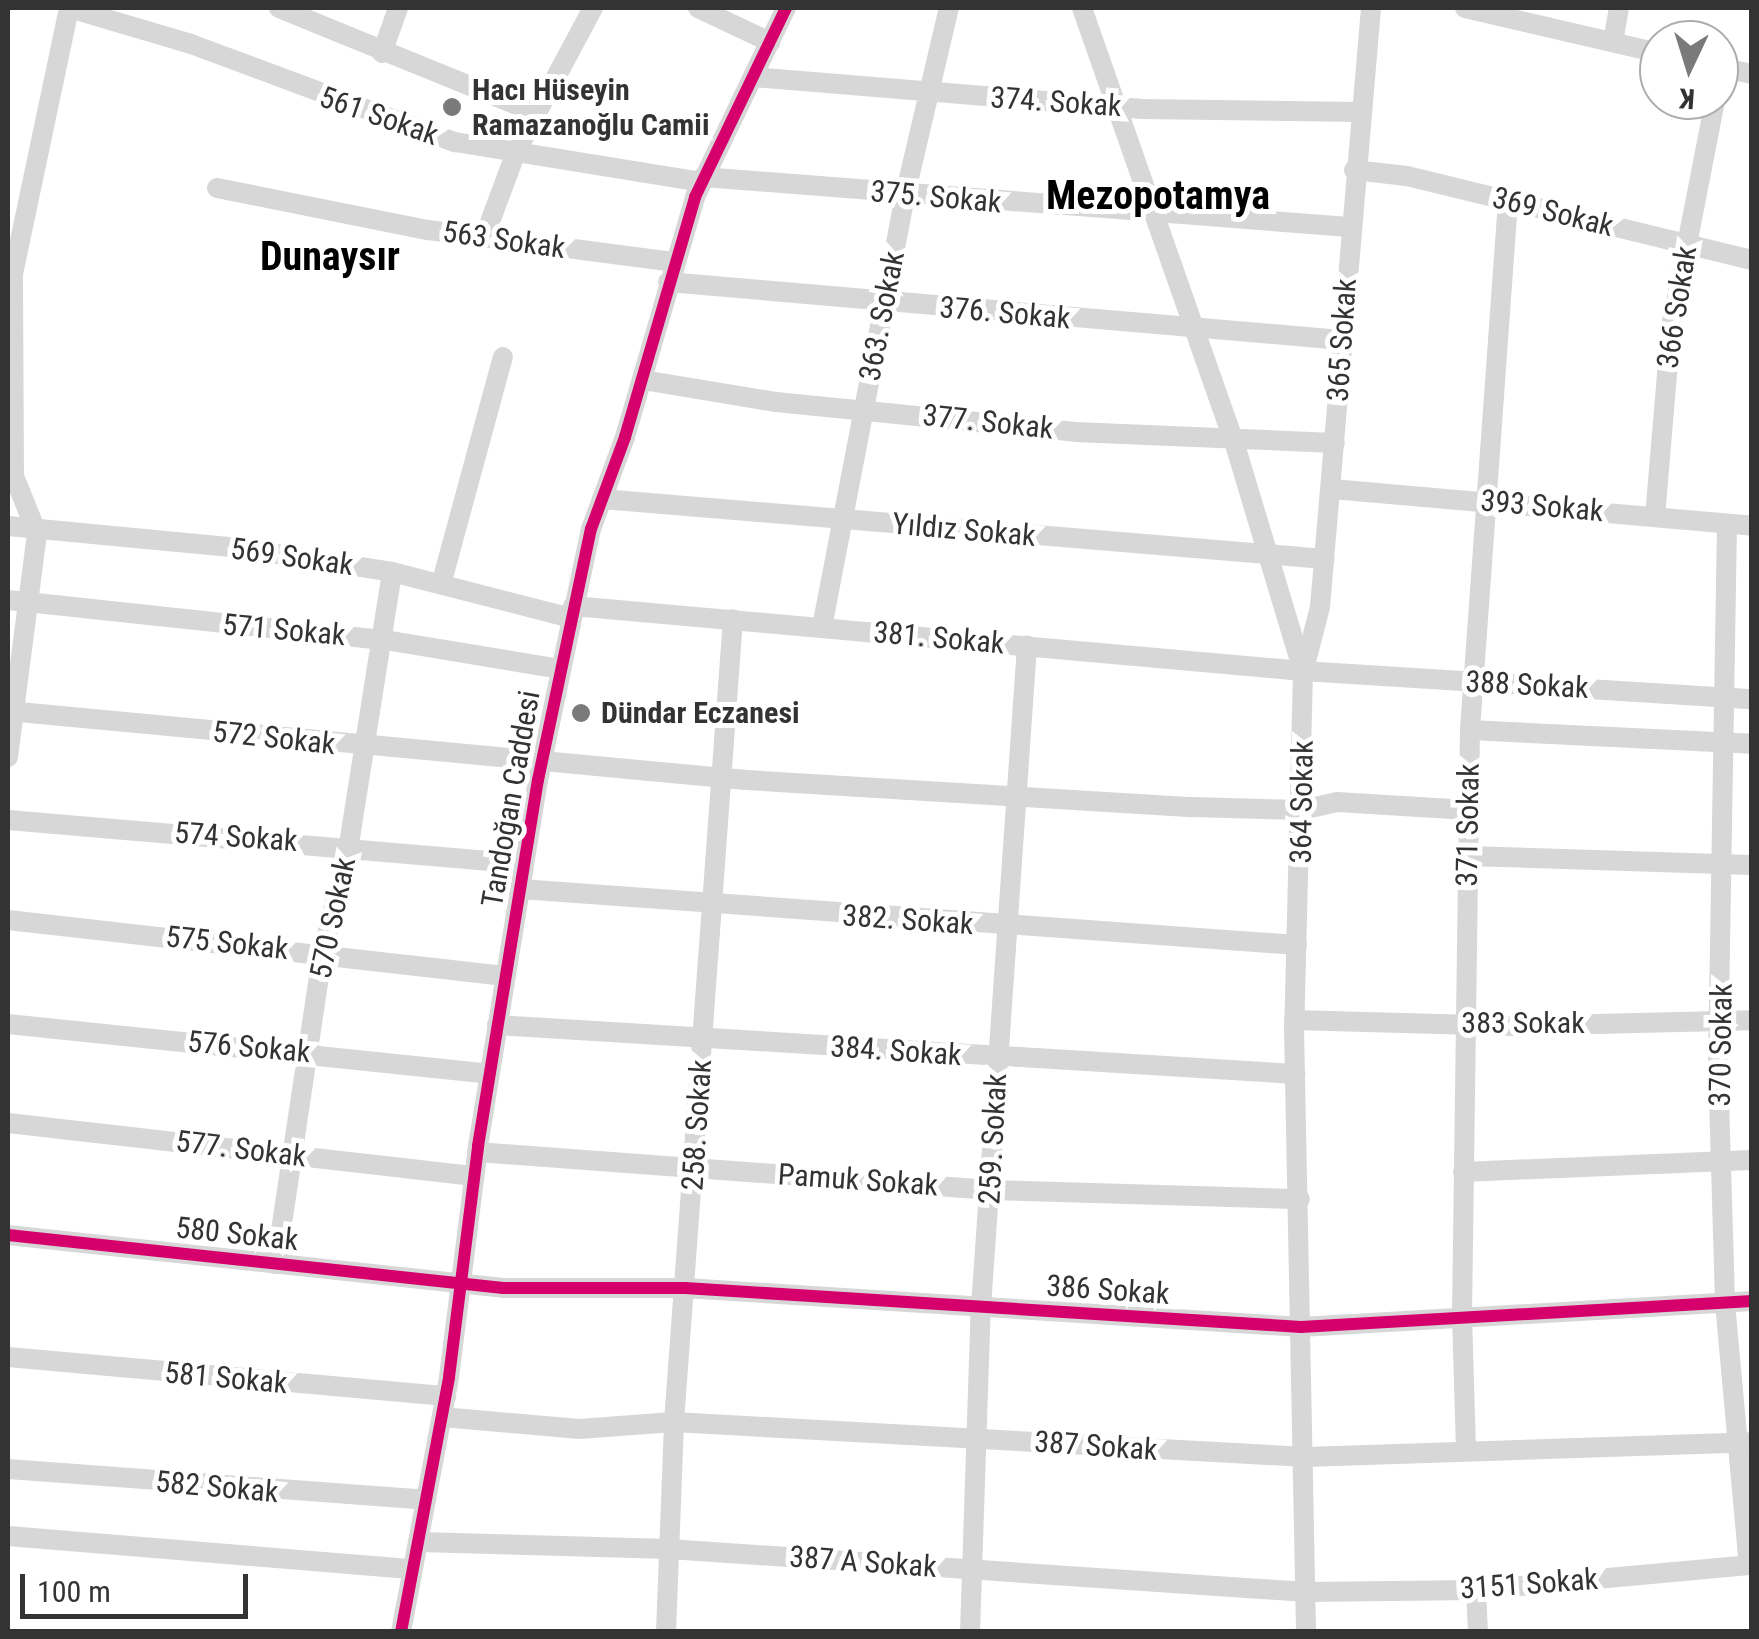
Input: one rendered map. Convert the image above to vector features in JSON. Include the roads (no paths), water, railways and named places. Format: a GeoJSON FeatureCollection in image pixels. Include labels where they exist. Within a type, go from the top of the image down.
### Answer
{"type":"FeatureCollection","features":[{"type":"Feature","properties":{"kind":"street"},"geometry":{"type":"LineString","coordinates":[[8,757],[18,602],[37,533],[14,476],[13,274],[69,8]]}},
{"type":"Feature","properties":{"kind":"street","name":"561 Sokak"},"geometry":{"type":"LineString","coordinates":[[69,8],[191,44],[455,142],[702,180]]}},
{"type":"Feature","properties":{"kind":"street"},"geometry":{"type":"LineString","coordinates":[[279,8],[536,113]]}},
{"type":"Feature","properties":{"kind":"street"},"geometry":{"type":"LineString","coordinates":[[382,53],[398,8]]}},
{"type":"Feature","properties":{"kind":"street"},"geometry":{"type":"LineString","coordinates":[[484,238],[516,152],[593,8]]}},
{"type":"Feature","properties":{"kind":"street"},"geometry":{"type":"LineString","coordinates":[[698,8],[770,42]]}},
{"type":"Feature","properties":{"kind":"street","name":"Tandoğan Caddesi"},"geometry":{"type":"LineString","coordinates":[[401,1632],[444,1406],[477,1152],[505,976],[572,612],[602,499],[643,380],[671,272],[702,180],[786,8]]}},
{"type":"Feature","properties":{"kind":"street","name":"363. Sokak"},"geometry":{"type":"LineString","coordinates":[[822,627],[905,195],[926,94],[950,8]]}},
{"type":"Feature","properties":{"kind":"street","name":"364 Sokak"},"geometry":{"type":"LineString","coordinates":[[1082,8],[1113,106],[1233,438],[1304,672],[1294,1074],[1300,1199],[1306,1632]]}},
{"type":"Feature","properties":{"kind":"street","name":"365 Sokak"},"geometry":{"type":"LineString","coordinates":[[1304,672],[1325,559],[1354,170],[1371,8]]}},
{"type":"Feature","properties":{"kind":"street"},"geometry":{"type":"LineString","coordinates":[[1464,8],[1639,48]]}},
{"type":"Feature","properties":{"kind":"street"},"geometry":{"type":"LineString","coordinates":[[1614,42],[1618,8]]}},
{"type":"Feature","properties":{"kind":"street","name":"374. Sokak"},"geometry":{"type":"LineString","coordinates":[[753,77],[926,94],[1113,106],[1360,112]]}},
{"type":"Feature","properties":{"kind":"street","name":"366 Sokak"},"geometry":{"type":"LineString","coordinates":[[1655,517],[1671,327],[1711,120]]}},
{"type":"Feature","properties":{"kind":"street","name":"369 Sokak"},"geometry":{"type":"LineString","coordinates":[[1354,170],[1508,201],[1752,260]]}},
{"type":"Feature","properties":{"kind":"street","name":"375. Sokak"},"geometry":{"type":"LineString","coordinates":[[702,180],[1350,226]]}},
{"type":"Feature","properties":{"kind":"street","name":"563 Sokak"},"geometry":{"type":"LineString","coordinates":[[217,188],[671,272]]}},
{"type":"Feature","properties":{"kind":"street","name":"371 Sokak"},"geometry":{"type":"LineString","coordinates":[[1466,1450],[1462,1315],[1470,730],[1508,201]]}},
{"type":"Feature","properties":{"kind":"street","name":"376. Sokak"},"geometry":{"type":"LineString","coordinates":[[671,272],[886,303],[1342,340]]}},
{"type":"Feature","properties":{"kind":"street"},"geometry":{"type":"LineString","coordinates":[[442,580],[502,356]]}},
{"type":"Feature","properties":{"kind":"street","name":"377. Sokak"},"geometry":{"type":"LineString","coordinates":[[643,380],[1075,432],[1335,443]]}},
{"type":"Feature","properties":{"kind":"street","name":"393 Sokak"},"geometry":{"type":"LineString","coordinates":[[1332,489],[1752,526]]}},
{"type":"Feature","properties":{"kind":"street","name":"Yıldız Sokak"},"geometry":{"type":"LineString","coordinates":[[602,499],[1325,559]]}},
{"type":"Feature","properties":{"kind":"street","name":"370 Sokak"},"geometry":{"type":"LineString","coordinates":[[1727,524],[1718,743],[1723,864],[1721,1161],[1725,1304],[1744,1443],[1750,1565]]}},
{"type":"Feature","properties":{"kind":"street","name":"569 Sokak"},"geometry":{"type":"LineString","coordinates":[[8,526],[37,533],[238,548],[442,580],[572,612]]}},
{"type":"Feature","properties":{"kind":"street","name":"570 Sokak"},"geometry":{"type":"LineString","coordinates":[[276,1264],[323,952],[349,844],[392,572]]}},
{"type":"Feature","properties":{"kind":"street","name":"571 Sokak"},"geometry":{"type":"LineString","coordinates":[[18,602],[384,640],[560,668]]}},
{"type":"Feature","properties":{"kind":"street","name":"381. Sokak"},"geometry":{"type":"LineString","coordinates":[[572,612],[822,627],[1304,672]]}},
{"type":"Feature","properties":{"kind":"street","name":"258. Sokak"},"geometry":{"type":"LineString","coordinates":[[666,1632],[674,1422],[733,620]]}},
{"type":"Feature","properties":{"kind":"street","name":"259. Sokak"},"geometry":{"type":"LineString","coordinates":[[970,1632],[982,1308],[1027,646]]}},
{"type":"Feature","properties":{"kind":"street","name":"388 Sokak"},"geometry":{"type":"LineString","coordinates":[[1304,672],[1752,699]]}},
{"type":"Feature","properties":{"kind":"street","name":"572 Sokak"},"geometry":{"type":"LineString","coordinates":[[12,711],[720,778],[1302,810],[1337,802],[1468,810]]}},
{"type":"Feature","properties":{"kind":"street"},"geometry":{"type":"LineString","coordinates":[[1470,730],[1752,744]]}},
{"type":"Feature","properties":{"kind":"street","name":"574 Sokak"},"geometry":{"type":"LineString","coordinates":[[8,820],[349,844],[524,864]]}},
{"type":"Feature","properties":{"kind":"street"},"geometry":{"type":"LineString","coordinates":[[1468,856],[1752,865]]}},
{"type":"Feature","properties":{"kind":"street","name":"382. Sokak"},"geometry":{"type":"LineString","coordinates":[[520,889],[710,907],[1297,945]]}},
{"type":"Feature","properties":{"kind":"street","name":"575 Sokak"},"geometry":{"type":"LineString","coordinates":[[8,920],[323,952],[505,976]]}},
{"type":"Feature","properties":{"kind":"street","name":"383 Sokak"},"geometry":{"type":"LineString","coordinates":[[1294,1020],[1466,1024],[1752,1020]]}},
{"type":"Feature","properties":{"kind":"street","name":"576 Sokak"},"geometry":{"type":"LineString","coordinates":[[8,1024],[310,1052],[490,1074]]}},
{"type":"Feature","properties":{"kind":"street","name":"384. Sokak"},"geometry":{"type":"LineString","coordinates":[[498,1025],[1294,1074]]}},
{"type":"Feature","properties":{"kind":"street","name":"577. Sokak"},"geometry":{"type":"LineString","coordinates":[[8,1122],[474,1176]]}},
{"type":"Feature","properties":{"kind":"street","name":"Pamuk Sokak"},"geometry":{"type":"LineString","coordinates":[[477,1152],[991,1190],[1300,1199]]}},
{"type":"Feature","properties":{"kind":"street"},"geometry":{"type":"LineString","coordinates":[[1463,1172],[1752,1160]]}},
{"type":"Feature","properties":{"kind":"street","name":"580 Sokak"},"geometry":{"type":"LineString","coordinates":[[8,1235],[461,1282]]}},
{"type":"Feature","properties":{"kind":"street","name":"386 Sokak"},"geometry":{"type":"LineString","coordinates":[[461,1282],[685,1288],[1302,1327],[1752,1301]]}},
{"type":"Feature","properties":{"kind":"street","name":"581 Sokak"},"geometry":{"type":"LineString","coordinates":[[8,1357],[444,1406]]}},
{"type":"Feature","properties":{"kind":"street","name":"387 Sokak"},"geometry":{"type":"LineString","coordinates":[[444,1406],[579,1429],[674,1422],[1304,1457],[1744,1443]]}},
{"type":"Feature","properties":{"kind":"street","name":"582 Sokak"},"geometry":{"type":"LineString","coordinates":[[8,1469],[426,1500]]}},
{"type":"Feature","properties":{"kind":"street"},"geometry":{"type":"LineString","coordinates":[[8,1536],[413,1569]]}},
{"type":"Feature","properties":{"kind":"street","name":"387 A Sokak"},"geometry":{"type":"LineString","coordinates":[[418,1542],[669,1549],[1306,1592]]}},
{"type":"Feature","properties":{"kind":"street","name":"3151 Sokak"},"geometry":{"type":"LineString","coordinates":[[1306,1592],[1476,1590],[1750,1565]]}},
{"type":"Feature","properties":{"kind":"street"},"geometry":{"type":"LineString","coordinates":[[1476,1590],[1478,1632]]}},
{"type":"Feature","properties":{"kind":"place","name":"Hacı Hüseyin Ramazanoğlu Camii"},"geometry":{"type":"Point","coordinates":[452,107]}},
{"type":"Feature","properties":{"kind":"place","name":"Dündar Eczanesi"},"geometry":{"type":"Point","coordinates":[581,713]}},
{"type":"Feature","properties":{"kind":"district","name":"Mezopotamya"},"geometry":{"type":"Point","coordinates":[1158,196]}},
{"type":"Feature","properties":{"kind":"district","name":"Dunaysır"},"geometry":{"type":"Point","coordinates":[330,257]}}]}
